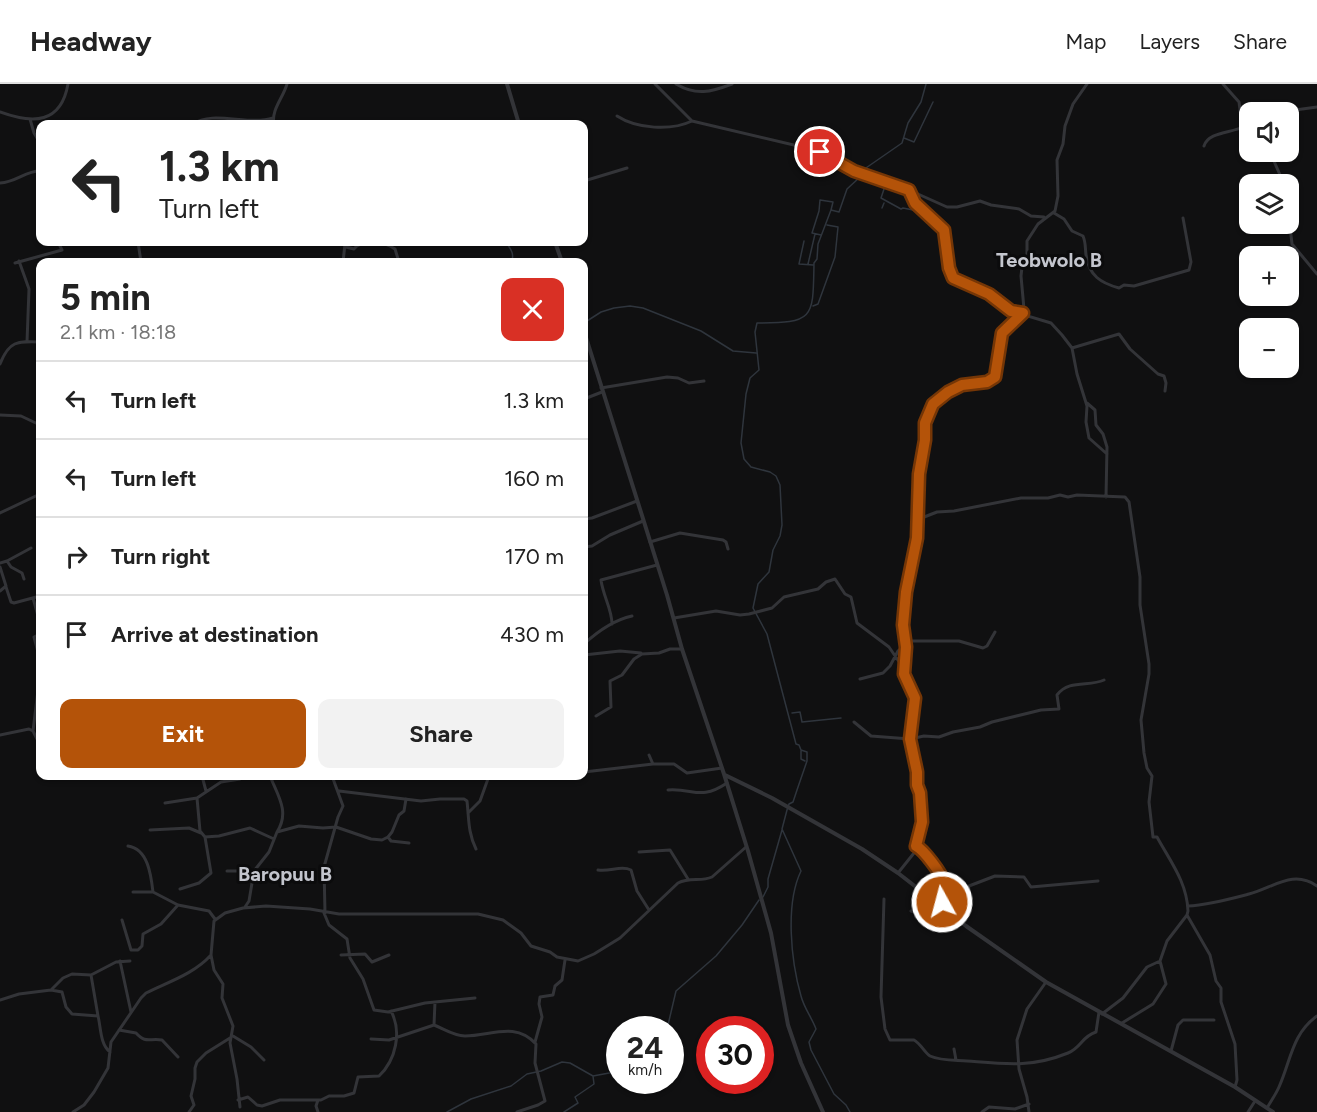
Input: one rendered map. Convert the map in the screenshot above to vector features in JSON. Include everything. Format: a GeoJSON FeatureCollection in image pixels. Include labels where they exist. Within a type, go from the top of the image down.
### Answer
{"type":"FeatureCollection","features":[{"type":"Feature","properties":{"kind":"street"},"geometry":{"type":"LineString","coordinates":[[0,112],[30,119],[52,115],[66,98],[68,84]]}},
{"type":"Feature","properties":{"kind":"street"},"geometry":{"type":"LineString","coordinates":[[200,120],[273,118],[287,84]]}},
{"type":"Feature","properties":{"kind":"street"},"geometry":{"type":"LineString","coordinates":[[515,84],[507,85],[518,120]]}},
{"type":"Feature","properties":{"kind":"street"},"geometry":{"type":"LineString","coordinates":[[655,84],[692,121],[815,150],[859,173],[909,190],[947,207],[980,201],[1019,209],[1031,216],[1048,217]]}},
{"type":"Feature","properties":{"kind":"street"},"geometry":{"type":"LineString","coordinates":[[676,84],[692,91],[706,93],[732,84]]}},
{"type":"Feature","properties":{"kind":"street"},"geometry":{"type":"LineString","coordinates":[[898,873],[914,854],[922,822],[917,772],[910,739],[915,698],[904,676],[906,644],[903,625],[919,519],[919,474],[925,440],[925,423],[929,409],[957,386],[987,382],[995,377],[1002,333],[1023,313],[1025,300],[1021,276],[1027,255],[1027,241],[1038,224],[1054,213],[1058,196],[1057,160],[1065,126],[1073,104],[1087,84]]}},
{"type":"Feature","properties":{"kind":"street"},"geometry":{"type":"LineString","coordinates":[[1222,84],[1239,104]]}},
{"type":"Feature","properties":{"kind":"street"},"geometry":{"type":"LineString","coordinates":[[1299,109],[1317,107]]}},
{"type":"Feature","properties":{"kind":"street"},"geometry":{"type":"LineString","coordinates":[[617,116],[628,123],[656,126],[675,127],[692,121]]}},
{"type":"Feature","properties":{"kind":"street"},"geometry":{"type":"LineString","coordinates":[[30,119],[36,137]]}},
{"type":"Feature","properties":{"kind":"street"},"geometry":{"type":"LineString","coordinates":[[1204,146],[1211,137],[1239,128]]}},
{"type":"Feature","properties":{"kind":"street"},"geometry":{"type":"LineString","coordinates":[[588,179],[627,168]]}},
{"type":"Feature","properties":{"kind":"street"},"geometry":{"type":"LineString","coordinates":[[0,183],[10,182],[31,171],[36,171]]}},
{"type":"Feature","properties":{"kind":"street"},"geometry":{"type":"LineString","coordinates":[[909,190],[915,203],[944,230],[949,268],[953,278],[989,294],[1011,311],[1051,323],[1072,348],[1077,374],[1086,401],[1089,438],[1107,454]]}},
{"type":"Feature","properties":{"kind":"street"},"geometry":{"type":"LineString","coordinates":[[1054,213],[1064,219],[1072,231],[1083,236],[1087,261],[1099,280],[1119,288],[1189,270],[1191,262],[1183,218]]}},
{"type":"Feature","properties":{"kind":"street"},"geometry":{"type":"LineString","coordinates":[[1291,234],[1292,244],[1317,274]]}},
{"type":"Feature","properties":{"kind":"street"},"geometry":{"type":"LineString","coordinates":[[27,342],[29,289],[17,262],[62,250],[60,246]]}},
{"type":"Feature","properties":{"kind":"street"},"geometry":{"type":"LineString","coordinates":[[344,258],[345,248],[354,249],[356,246]]}},
{"type":"Feature","properties":{"kind":"street"},"geometry":{"type":"LineString","coordinates":[[1072,348],[1119,334],[1130,349],[1158,374],[1164,376],[1167,383],[1165,391]]}},
{"type":"Feature","properties":{"kind":"street"},"geometry":{"type":"LineString","coordinates":[[0,364],[4,353],[11,345],[36,342]]}},
{"type":"Feature","properties":{"kind":"street"},"geometry":{"type":"LineString","coordinates":[[588,345],[746,847],[771,933],[788,1025],[822,1112]]}},
{"type":"Feature","properties":{"kind":"street"},"geometry":{"type":"LineString","coordinates":[[588,397],[602,390],[667,377],[678,378],[689,383],[704,381]]}},
{"type":"Feature","properties":{"kind":"street"},"geometry":{"type":"LineString","coordinates":[[1086,401],[1095,410],[1096,425],[1103,434],[1107,454],[1106,497]]}},
{"type":"Feature","properties":{"kind":"street"},"geometry":{"type":"LineString","coordinates":[[0,415],[21,416],[36,423]]}},
{"type":"Feature","properties":{"kind":"street"},"geometry":{"type":"LineString","coordinates":[[919,519],[937,512],[978,507],[1016,498],[1048,498],[1060,495],[1125,497],[1131,508],[1140,577],[1140,605],[1149,664],[1141,720],[1144,753],[1152,780],[1149,802],[1151,831],[1153,837],[1157,837],[1172,866],[1179,873],[1188,906],[1187,915],[1167,941],[1160,961],[1166,984],[1153,1004],[1122,1024]]}},
{"type":"Feature","properties":{"kind":"street"},"geometry":{"type":"LineString","coordinates":[[0,513],[36,496]]}},
{"type":"Feature","properties":{"kind":"street"},"geometry":{"type":"LineString","coordinates":[[588,518],[637,501]]}},
{"type":"Feature","properties":{"kind":"street"},"geometry":{"type":"LineString","coordinates":[[588,546],[643,521]]}},
{"type":"Feature","properties":{"kind":"street"},"geometry":{"type":"LineString","coordinates":[[650,542],[680,533],[723,540],[728,549]]}},
{"type":"Feature","properties":{"kind":"street"},"geometry":{"type":"LineString","coordinates":[[31,548],[0,565],[11,602],[36,597]]}},
{"type":"Feature","properties":{"kind":"street"},"geometry":{"type":"LineString","coordinates":[[7,561],[11,567],[22,573],[24,579]]}},
{"type":"Feature","properties":{"kind":"street"},"geometry":{"type":"LineString","coordinates":[[612,624],[611,610],[606,602],[602,580],[657,565]]}},
{"type":"Feature","properties":{"kind":"street"},"geometry":{"type":"LineString","coordinates":[[674,618],[716,611],[740,615],[749,614],[772,608],[784,597],[818,589],[826,582],[835,579],[845,594],[851,597],[857,623],[889,647],[904,669]]}},
{"type":"Feature","properties":{"kind":"street"},"geometry":{"type":"LineString","coordinates":[[0,591],[6,587]]}},
{"type":"Feature","properties":{"kind":"street"},"geometry":{"type":"LineString","coordinates":[[33,598],[36,609]]}},
{"type":"Feature","properties":{"kind":"street"},"geometry":{"type":"LineString","coordinates":[[588,640],[612,624],[632,616]]}},
{"type":"Feature","properties":{"kind":"street"},"geometry":{"type":"LineString","coordinates":[[860,679],[868,675],[883,673],[890,666],[898,651],[912,641],[960,641],[983,648],[987,646],[996,632]]}},
{"type":"Feature","properties":{"kind":"street"},"geometry":{"type":"LineString","coordinates":[[596,716],[612,706],[609,685],[612,679],[622,675],[634,659],[642,654],[682,649]]}},
{"type":"Feature","properties":{"kind":"street"},"geometry":{"type":"LineString","coordinates":[[588,655],[620,651],[636,651],[642,654]]}},
{"type":"Feature","properties":{"kind":"street"},"geometry":{"type":"LineString","coordinates":[[854,722],[871,736],[910,739],[924,736],[939,737],[992,722],[1059,709],[1057,695],[1059,691],[1081,683],[1098,683],[1104,680]]}},
{"type":"Feature","properties":{"kind":"street"},"geometry":{"type":"LineString","coordinates":[[36,715],[33,731],[36,737]]}},
{"type":"Feature","properties":{"kind":"street"},"geometry":{"type":"LineString","coordinates":[[0,735],[27,729],[33,731]]}},
{"type":"Feature","properties":{"kind":"street"},"geometry":{"type":"LineString","coordinates":[[649,755],[653,764]]}},
{"type":"Feature","properties":{"kind":"street"},"geometry":{"type":"LineString","coordinates":[[588,772],[653,764],[674,764],[687,773],[722,768]]}},
{"type":"Feature","properties":{"kind":"street"},"geometry":{"type":"LineString","coordinates":[[724,774],[807,817],[862,849],[1046,982],[1235,1087],[1273,1112]]}},
{"type":"Feature","properties":{"kind":"street"},"geometry":{"type":"LineString","coordinates":[[203,780],[207,791]]}},
{"type":"Feature","properties":{"kind":"street"},"geometry":{"type":"LineString","coordinates":[[165,803],[196,798],[221,782],[234,780]]}},
{"type":"Feature","properties":{"kind":"street"},"geometry":{"type":"LineString","coordinates":[[243,908],[249,901],[254,871],[269,852],[282,824],[284,814],[271,780]]}},
{"type":"Feature","properties":{"kind":"street"},"geometry":{"type":"LineString","coordinates":[[334,780],[343,806],[324,867],[325,913],[329,925],[348,939],[350,956],[366,986],[374,1010],[391,1011],[435,1002],[475,998]]}},
{"type":"Feature","properties":{"kind":"street"},"geometry":{"type":"LineString","coordinates":[[468,813],[480,801],[488,780]]}},
{"type":"Feature","properties":{"kind":"street"},"geometry":{"type":"LineString","coordinates":[[668,790],[705,793],[716,790],[727,783]]}},
{"type":"Feature","properties":{"kind":"street"},"geometry":{"type":"LineString","coordinates":[[339,791],[430,801],[464,799],[467,801],[468,828],[476,849]]}},
{"type":"Feature","properties":{"kind":"street"},"geometry":{"type":"LineString","coordinates":[[196,798],[201,833]]}},
{"type":"Feature","properties":{"kind":"street"},"geometry":{"type":"LineString","coordinates":[[277,832],[299,826],[336,827],[371,839],[382,840],[388,837],[399,815],[404,811],[406,799]]}},
{"type":"Feature","properties":{"kind":"street"},"geometry":{"type":"LineString","coordinates":[[150,830],[189,828],[205,837],[211,873],[199,883],[180,889]]}},
{"type":"Feature","properties":{"kind":"street"},"geometry":{"type":"LineString","coordinates":[[205,837],[250,828],[274,839]]}},
{"type":"Feature","properties":{"kind":"street"},"geometry":{"type":"LineString","coordinates":[[388,837],[391,841],[409,843]]}},
{"type":"Feature","properties":{"kind":"street"},"geometry":{"type":"LineString","coordinates":[[128,846],[136,847],[143,855],[153,892]]}},
{"type":"Feature","properties":{"kind":"street"},"geometry":{"type":"LineString","coordinates":[[916,846],[923,851],[943,879],[945,910],[933,930]]}},
{"type":"Feature","properties":{"kind":"street"},"geometry":{"type":"LineString","coordinates":[[240,1107],[231,1037],[233,1026],[222,998],[223,984],[214,970],[211,955],[212,930],[216,919],[225,913],[243,908],[266,906],[310,909],[325,913],[463,913],[492,916],[517,929],[531,946],[565,960],[581,960],[611,945],[627,933],[678,884],[688,879],[712,877],[746,847]]}},
{"type":"Feature","properties":{"kind":"street"},"geometry":{"type":"LineString","coordinates":[[639,852],[670,850],[688,879]]}},
{"type":"Feature","properties":{"kind":"street"},"geometry":{"type":"LineString","coordinates":[[598,870],[628,868],[632,870],[637,891],[649,910]]}},
{"type":"Feature","properties":{"kind":"street"},"geometry":{"type":"LineString","coordinates":[[226,871],[254,871]]}},
{"type":"Feature","properties":{"kind":"street"},"geometry":{"type":"LineString","coordinates":[[945,910],[967,906],[969,886],[995,876],[1024,877],[1028,885],[1033,887],[1098,881]]}},
{"type":"Feature","properties":{"kind":"street"},"geometry":{"type":"LineString","coordinates":[[1188,906],[1252,894],[1289,879],[1307,881],[1317,886]]}},
{"type":"Feature","properties":{"kind":"street"},"geometry":{"type":"LineString","coordinates":[[133,892],[153,892],[178,905],[209,911],[216,919]]}},
{"type":"Feature","properties":{"kind":"street"},"geometry":{"type":"LineString","coordinates":[[884,899],[881,998],[885,1029],[890,1040],[914,1040],[931,1056],[1019,1065],[1038,1063],[1077,1048],[1086,1036],[1098,1030],[1101,1013],[1123,998],[1147,967],[1160,961]]}},
{"type":"Feature","properties":{"kind":"street"},"geometry":{"type":"LineString","coordinates":[[122,920],[130,950],[138,950],[142,946],[143,934],[161,924],[178,905]]}},
{"type":"Feature","properties":{"kind":"street"},"geometry":{"type":"LineString","coordinates":[[911,910],[940,920]]}},
{"type":"Feature","properties":{"kind":"street"},"geometry":{"type":"LineString","coordinates":[[1187,915],[1210,955],[1216,981],[1221,988],[1221,1002],[1235,1044],[1237,1080],[1235,1087]]}},
{"type":"Feature","properties":{"kind":"street"},"geometry":{"type":"LineString","coordinates":[[341,955],[365,954],[372,962],[377,962],[389,955]]}},
{"type":"Feature","properties":{"kind":"street"},"geometry":{"type":"LineString","coordinates":[[73,1112],[84,1105],[94,1092],[108,1068],[111,1042],[146,993],[189,972],[211,955]]}},
{"type":"Feature","properties":{"kind":"street"},"geometry":{"type":"LineString","coordinates":[[517,1112],[545,1101],[535,1063],[537,1052],[535,1042],[542,1017],[539,1004],[540,997],[553,995],[555,986],[562,980],[565,960]]}},
{"type":"Feature","properties":{"kind":"street"},"geometry":{"type":"LineString","coordinates":[[120,961],[131,1013]]}},
{"type":"Feature","properties":{"kind":"street"},"geometry":{"type":"LineString","coordinates":[[51,990],[68,976],[92,975],[120,961],[130,961]]}},
{"type":"Feature","properties":{"kind":"street"},"geometry":{"type":"LineString","coordinates":[[92,975],[101,1037],[104,1047],[110,1052]]}},
{"type":"Feature","properties":{"kind":"street"},"geometry":{"type":"LineString","coordinates":[[1029,1112],[1019,1065],[1018,1035],[1027,1010],[1046,982]]}},
{"type":"Feature","properties":{"kind":"street"},"geometry":{"type":"LineString","coordinates":[[0,1000],[19,994],[51,990],[62,992],[66,1007],[72,1014],[99,1016]]}},
{"type":"Feature","properties":{"kind":"street"},"geometry":{"type":"LineString","coordinates":[[434,1025],[435,1002]]}},
{"type":"Feature","properties":{"kind":"street"},"geometry":{"type":"LineString","coordinates":[[238,1100],[248,1096],[257,1105],[262,1106],[280,1100],[323,1100],[329,1096],[349,1095],[356,1091],[358,1077],[382,1074],[395,1052],[397,1026],[391,1011]]}},
{"type":"Feature","properties":{"kind":"street"},"geometry":{"type":"LineString","coordinates":[[1267,1108],[1280,1085],[1296,1040],[1306,1024],[1317,1016]]}},
{"type":"Feature","properties":{"kind":"street"},"geometry":{"type":"LineString","coordinates":[[1171,1051],[1175,1032],[1183,1020],[1214,1020]]}},
{"type":"Feature","properties":{"kind":"street"},"geometry":{"type":"LineString","coordinates":[[371,1040],[397,1038],[434,1025],[452,1034],[466,1036],[514,1031],[525,1034],[535,1042]]}},
{"type":"Feature","properties":{"kind":"street"},"geometry":{"type":"LineString","coordinates":[[119,1030],[136,1033],[146,1041],[162,1040],[178,1057]]}},
{"type":"Feature","properties":{"kind":"street"},"geometry":{"type":"LineString","coordinates":[[231,1037],[251,1047],[264,1059]]}},
{"type":"Feature","properties":{"kind":"street"},"geometry":{"type":"LineString","coordinates":[[189,1112],[194,1105],[191,1096],[197,1062],[206,1053],[231,1037]]}},
{"type":"Feature","properties":{"kind":"street"},"geometry":{"type":"LineString","coordinates":[[954,1049],[956,1060]]}},
{"type":"Feature","properties":{"kind":"street"},"geometry":{"type":"LineString","coordinates":[[318,1100],[316,1106],[318,1112]]}},
{"type":"Feature","properties":{"kind":"street"},"geometry":{"type":"LineString","coordinates":[[1248,1112],[1256,1100]]}},
{"type":"Feature","properties":{"kind":"street"},"geometry":{"type":"LineString","coordinates":[[982,1112],[989,1107],[1015,1109],[1029,1104]]}},
{"type":"Feature","properties":{"kind":"waterway"},"geometry":{"type":"LineString","coordinates":[[850,1112],[834,1094],[809,1042],[816,1029],[801,996],[791,933],[793,900],[801,871],[782,829],[789,804],[793,802],[807,761],[807,752],[801,750],[796,744],[767,634],[753,608],[758,584],[769,572],[773,550],[780,536],[782,525],[780,485],[776,476],[770,472],[751,467],[744,459],[741,443],[746,394],[750,378],[759,370],[755,332],[757,323],[790,321],[800,319],[807,314],[813,296],[814,263],[817,259],[818,244],[831,210],[839,212],[847,189],[860,177],[863,170],[902,143],[908,123],[921,102],[926,84]]}},
{"type":"Feature","properties":{"kind":"waterway"},"geometry":{"type":"LineString","coordinates":[[904,138],[914,142],[933,102]]}},
{"type":"Feature","properties":{"kind":"waterway"},"geometry":{"type":"LineString","coordinates":[[883,182],[885,186],[881,198],[901,209],[923,212]]}},
{"type":"Feature","properties":{"kind":"waterway"},"geometry":{"type":"LineString","coordinates":[[821,235],[812,233],[820,200],[833,202],[831,210]]}},
{"type":"Feature","properties":{"kind":"waterway"},"geometry":{"type":"LineString","coordinates":[[882,208],[884,203]]}},
{"type":"Feature","properties":{"kind":"waterway"},"geometry":{"type":"LineString","coordinates":[[813,306],[818,304],[835,257],[838,227],[827,225]]}},
{"type":"Feature","properties":{"kind":"waterway"},"geometry":{"type":"LineString","coordinates":[[808,264],[815,234]]}},
{"type":"Feature","properties":{"kind":"waterway"},"geometry":{"type":"LineString","coordinates":[[804,241],[799,264],[813,265]]}},
{"type":"Feature","properties":{"kind":"waterway"},"geometry":{"type":"LineString","coordinates":[[509,246],[512,258]]}},
{"type":"Feature","properties":{"kind":"waterway"},"geometry":{"type":"LineString","coordinates":[[588,320],[601,312],[614,308],[630,306],[643,308],[701,331],[733,351],[756,353]]}},
{"type":"Feature","properties":{"kind":"waterway"},"geometry":{"type":"LineString","coordinates":[[792,713],[800,712],[802,722],[841,718]]}},
{"type":"Feature","properties":{"kind":"waterway"},"geometry":{"type":"LineString","coordinates":[[801,751],[801,759],[805,761]]}},
{"type":"Feature","properties":{"kind":"waterway"},"geometry":{"type":"LineString","coordinates":[[763,897],[768,887],[768,879],[782,830]]}},
{"type":"Feature","properties":{"kind":"waterway"},"geometry":{"type":"LineString","coordinates":[[670,1016],[676,991],[716,956],[759,900]]}},
{"type":"Feature","properties":{"kind":"waterway"},"geometry":{"type":"LineString","coordinates":[[447,1112],[471,1099],[511,1086],[527,1074],[562,1062],[570,1063],[593,1076]]}},
{"type":"Feature","properties":{"kind":"waterway"},"geometry":{"type":"LineString","coordinates":[[564,1112],[578,1103],[575,1097],[594,1084],[593,1076],[606,1074]]}},
{"type":"Feature","properties":{"kind":"district","name":"Teobwolo B"},"geometry":{"type":"Point","coordinates":[1049,260]}},
{"type":"Feature","properties":{"kind":"district","name":"Baropuu B"},"geometry":{"type":"Point","coordinates":[285,874]}},
{"type":"Feature","properties":{"kind":"route"},"geometry":{"type":"LineString","coordinates":[[820,152],[849,169],[909,190],[915,203],[944,230],[950,275],[958,282],[989,294],[1011,311],[1023,313],[1002,333],[998,370],[995,377],[987,382],[957,386],[948,392],[929,409],[924,428],[925,440],[919,474],[917,538],[906,592],[903,625],[906,649],[904,674],[915,698],[910,739],[917,772],[922,822],[916,846],[921,848],[943,879],[942,902]]}}]}
